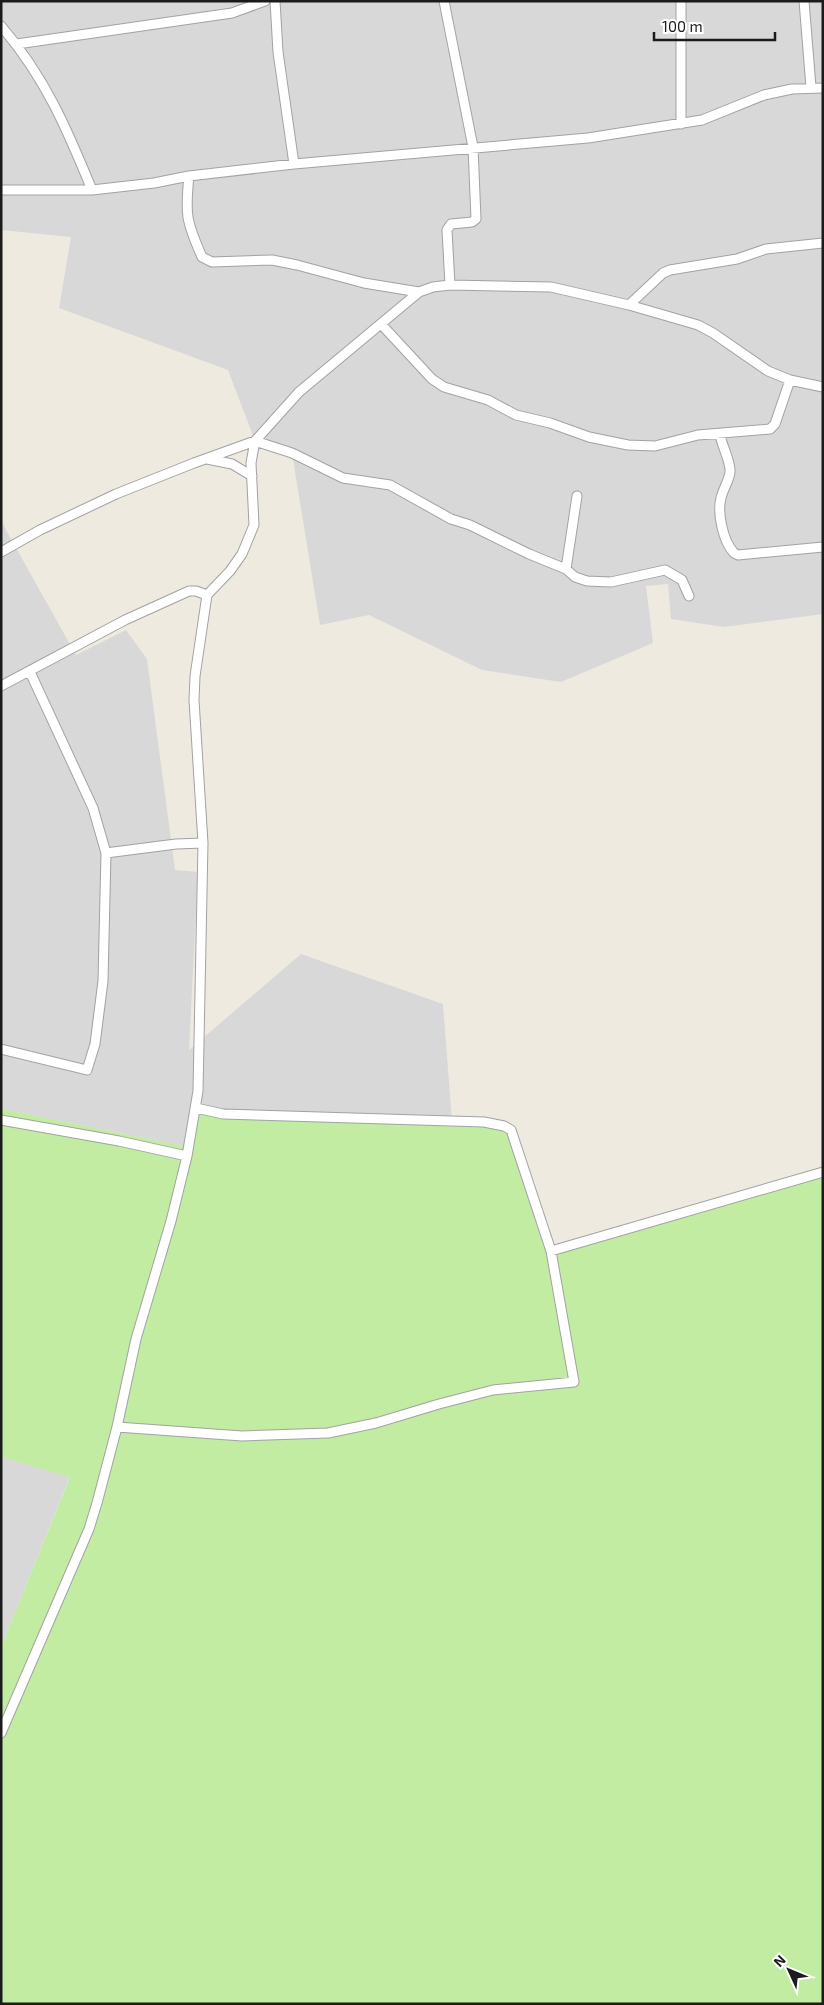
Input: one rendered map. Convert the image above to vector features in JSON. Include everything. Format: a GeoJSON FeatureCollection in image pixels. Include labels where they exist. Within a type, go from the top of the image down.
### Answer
{"type":"FeatureCollection","features":[{"type":"Feature","properties":{"kind":"street"},"geometry":{"type":"LineString","coordinates":[[17,44],[232,12],[265,1]]}},
{"type":"Feature","properties":{"kind":"street"},"geometry":{"type":"LineString","coordinates":[[275,1],[278,52],[294,164]]}},
{"type":"Feature","properties":{"kind":"street"},"geometry":{"type":"LineString","coordinates":[[444,1],[473,147],[476,219],[472,222],[451,224],[447,230],[450,285]]}},
{"type":"Feature","properties":{"kind":"street"},"geometry":{"type":"LineString","coordinates":[[681,1],[681,124]]}},
{"type":"Feature","properties":{"kind":"street"},"geometry":{"type":"LineString","coordinates":[[804,1],[811,87]]}},
{"type":"Feature","properties":{"kind":"street"},"geometry":{"type":"LineString","coordinates":[[1,26],[32,65],[64,124],[92,190]]}},
{"type":"Feature","properties":{"kind":"street"},"geometry":{"type":"LineString","coordinates":[[1,190],[92,190],[154,183],[189,176],[294,164],[588,138],[702,120],[764,95],[792,89],[823,88]]}},
{"type":"Feature","properties":{"kind":"street"},"geometry":{"type":"LineString","coordinates":[[189,176],[185,207],[188,226],[202,257],[206,260],[212,262],[272,260],[364,283],[419,292]]}},
{"type":"Feature","properties":{"kind":"street"},"geometry":{"type":"LineString","coordinates":[[629,305],[663,273],[670,270],[737,259],[766,249],[823,243]]}},
{"type":"Feature","properties":{"kind":"street"},"geometry":{"type":"LineString","coordinates":[[1,552],[75,513],[204,459],[255,441],[299,392],[419,292],[433,287],[450,285],[551,287],[629,305],[698,325],[713,333],[768,371],[790,380],[823,387]]}},
{"type":"Feature","properties":{"kind":"street"},"geometry":{"type":"LineString","coordinates":[[381,324],[436,383],[444,387],[496,404],[516,415],[550,423],[589,437],[628,445],[655,446],[698,435],[770,429],[775,424],[790,380]]}},
{"type":"Feature","properties":{"kind":"street"},"geometry":{"type":"LineString","coordinates":[[720,434],[722,447],[731,471],[721,497],[720,522],[734,554],[823,547]]}},
{"type":"Feature","properties":{"kind":"street"},"geometry":{"type":"LineString","coordinates":[[1,1733],[88,1529],[97,1503],[117,1426],[136,1339],[171,1221],[187,1156],[198,1091],[203,843],[194,700],[195,676],[207,595],[230,571],[249,540],[254,525],[251,463],[255,441]]}},
{"type":"Feature","properties":{"kind":"street"},"geometry":{"type":"LineString","coordinates":[[255,441],[292,453],[343,478],[390,485],[451,519],[470,525],[529,554],[566,569],[575,577],[587,581],[611,582],[665,570],[682,580],[689,596]]}},
{"type":"Feature","properties":{"kind":"street"},"geometry":{"type":"LineString","coordinates":[[204,459],[232,464],[252,476]]}},
{"type":"Feature","properties":{"kind":"street"},"geometry":{"type":"LineString","coordinates":[[566,569],[577,496]]}},
{"type":"Feature","properties":{"kind":"street"},"geometry":{"type":"LineString","coordinates":[[1,686],[125,620],[189,591],[207,595]]}},
{"type":"Feature","properties":{"kind":"street"},"geometry":{"type":"LineString","coordinates":[[1,1050],[87,1070],[95,1044],[103,981],[106,853],[93,808],[30,672]]}},
{"type":"Feature","properties":{"kind":"street"},"geometry":{"type":"LineString","coordinates":[[106,853],[176,844],[203,843]]}},
{"type":"Feature","properties":{"kind":"street"},"geometry":{"type":"LineString","coordinates":[[117,1426],[242,1436],[328,1433],[376,1424],[439,1404],[493,1390],[574,1382],[551,1251],[511,1130],[504,1126],[484,1122],[223,1114],[196,1108]]}},
{"type":"Feature","properties":{"kind":"street"},"geometry":{"type":"LineString","coordinates":[[1,1120],[119,1140],[187,1156]]}},
{"type":"Feature","properties":{"kind":"street"},"geometry":{"type":"LineString","coordinates":[[551,1251],[823,1172]]}},
{"type":"Feature","properties":{"kind":"shaded area"},"geometry":{"type":"Polygon","coordinates":[[[1,1],[823,1],[823,614],[724,627],[671,619],[668,584],[646,586],[653,643],[561,682],[482,670],[369,615],[320,625],[292,453],[255,441],[228,370],[59,308],[71,237],[1,230],[1,1]]]}},
{"type":"Feature","properties":{"kind":"shaded area"},"geometry":{"type":"Polygon","coordinates":[[[1,519],[76,655],[126,630],[147,659],[175,870],[198,872],[189,1050],[301,954],[443,1004],[452,1121],[188,1147],[1,1109],[1,519]]]}},
{"type":"Feature","properties":{"kind":"shaded area"},"geometry":{"type":"Polygon","coordinates":[[[1,1457],[70,1476],[1,1647],[1,1457]]]}},
{"type":"Feature","properties":{"kind":"green space"},"geometry":{"type":"Polygon","coordinates":[[[196,1108],[223,1114],[484,1122],[511,1130],[551,1251],[823,1172],[823,2004],[1,2004],[1,1647],[70,1477],[1,1457],[1,1109],[188,1147],[196,1108]]]}}]}
